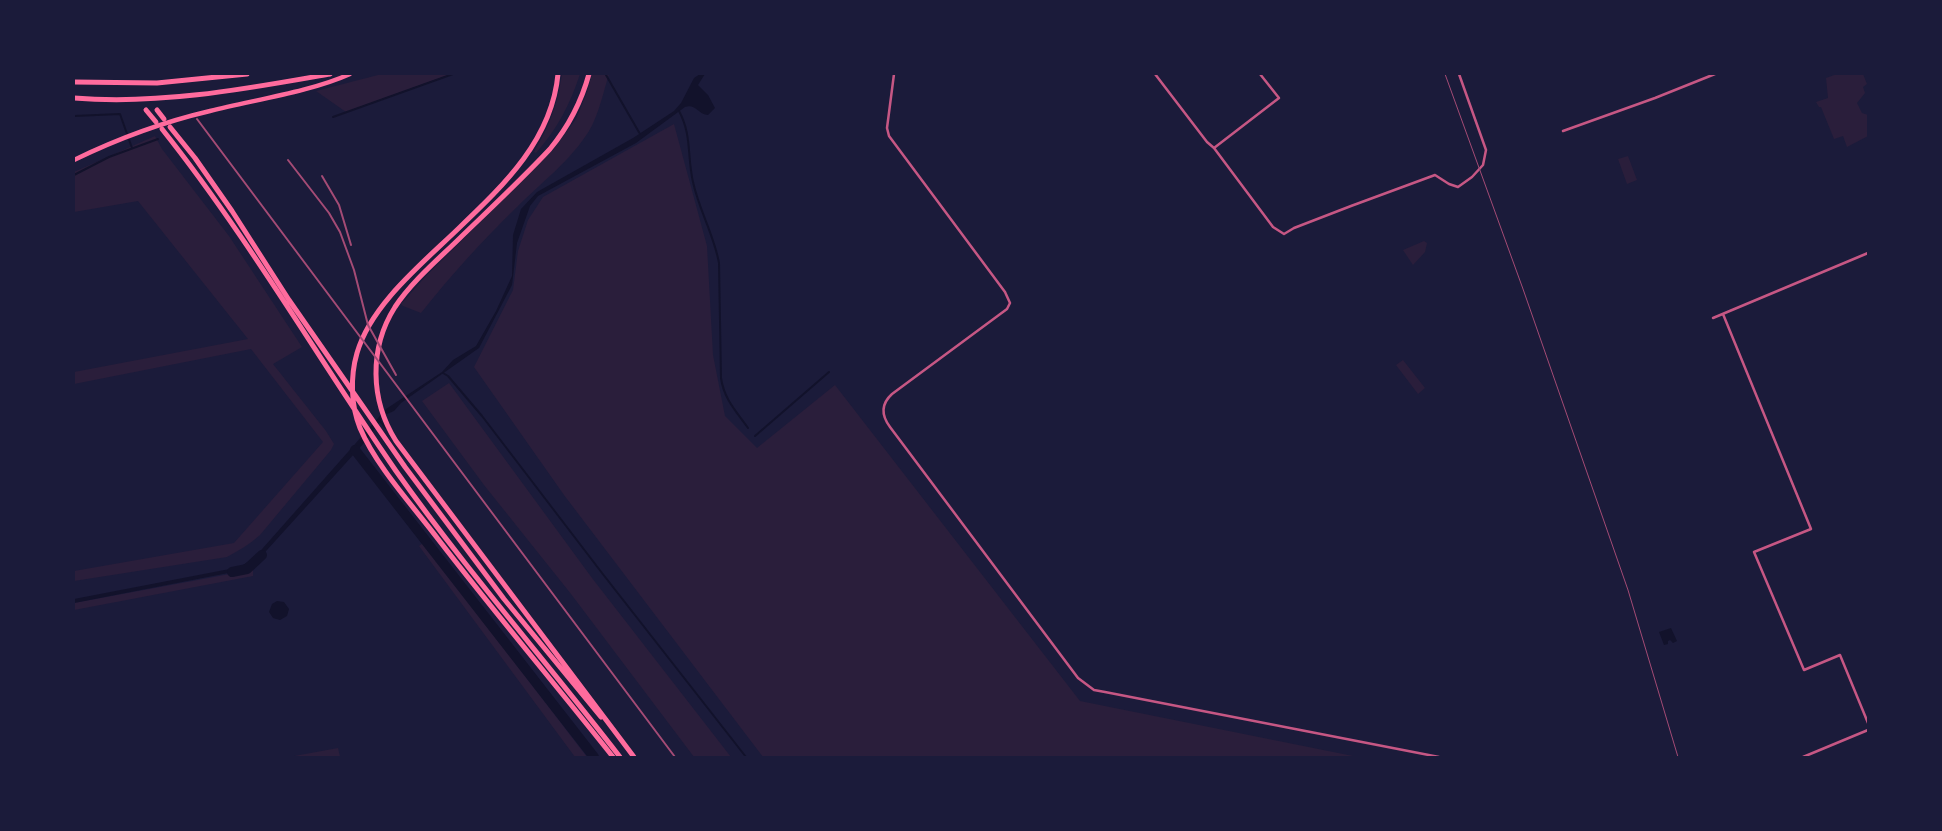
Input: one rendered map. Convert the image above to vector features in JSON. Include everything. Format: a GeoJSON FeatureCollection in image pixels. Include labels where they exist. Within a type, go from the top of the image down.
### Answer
{"type":"FeatureCollection","features":[{"type":"Feature","properties":{"kind":"highway"},"geometry":{"type":"LineString","coordinates":[[74,82],[157,83],[247,74]]}},
{"type":"Feature","properties":{"kind":"highway"},"geometry":{"type":"LineString","coordinates":[[74,98],[95,100],[203,95],[330,74]]}},
{"type":"Feature","properties":{"kind":"highway"},"geometry":{"type":"LineString","coordinates":[[74,160],[126,137],[163,124],[208,111],[307,88],[350,74]]}},
{"type":"Feature","properties":{"kind":"highway"},"geometry":{"type":"LineString","coordinates":[[589,74],[579,106],[550,149],[421,277],[398,303],[384,331],[376,366],[378,395],[390,432],[634,757]]}},
{"type":"Feature","properties":{"kind":"highway"},"geometry":{"type":"LineString","coordinates":[[558,75],[552,105],[545,124],[526,157],[498,190],[387,300],[370,322],[356,355],[352,383],[356,414],[360,427],[366,441],[391,477],[491,607],[613,757]]}},
{"type":"Feature","properties":{"kind":"highway"},"geometry":{"type":"LineString","coordinates":[[146,110],[156,122]]}},
{"type":"Feature","properties":{"kind":"highway"},"geometry":{"type":"LineString","coordinates":[[156,110],[164,119]]}},
{"type":"Feature","properties":{"kind":"highway"},"geometry":{"type":"LineString","coordinates":[[170,127],[196,158],[290,300],[405,467],[504,599],[596,712],[608,724]]}},
{"type":"Feature","properties":{"kind":"highway"},"geometry":{"type":"LineString","coordinates":[[162,129],[188,161],[226,214],[398,473],[498,604],[620,757]]}},
{"type":"Feature","properties":{"kind":"street"},"geometry":{"type":"LineString","coordinates":[[894,74],[887,128],[889,136],[1005,292],[1010,303],[1007,309],[892,394],[885,403],[883,415],[890,427],[1078,678],[1094,690],[1439,757]]}},
{"type":"Feature","properties":{"kind":"street"},"geometry":{"type":"LineString","coordinates":[[1155,74],[1207,142],[1214,148],[1276,231],[1284,234],[1294,228],[1435,176],[1454,186],[1460,186],[1483,165],[1486,150],[1459,74]]}},
{"type":"Feature","properties":{"kind":"street"},"geometry":{"type":"LineString","coordinates":[[1214,148],[1279,98],[1260,74]]}},
{"type":"Feature","properties":{"kind":"street"},"geometry":{"type":"LineString","coordinates":[[1563,131],[1715,74]]}},
{"type":"Feature","properties":{"kind":"street"},"geometry":{"type":"LineString","coordinates":[[1713,318],[1868,254]]}},
{"type":"Feature","properties":{"kind":"street"},"geometry":{"type":"LineString","coordinates":[[1723,314],[1811,529],[1754,552],[1804,670],[1840,655],[1868,723]]}},
{"type":"Feature","properties":{"kind":"street"},"geometry":{"type":"LineString","coordinates":[[1803,757],[1868,730]]}},
{"type":"Feature","properties":{"kind":"shaded area"},"geometry":{"type":"Polygon","coordinates":[[[382,74],[451,74],[346,112],[316,91],[382,74]]]}},
{"type":"Feature","properties":{"kind":"shaded area"},"geometry":{"type":"Polygon","coordinates":[[[562,74],[580,74],[562,116],[536,153],[534,152],[549,123],[558,96],[562,74]]]}},
{"type":"Feature","properties":{"kind":"shaded area"},"geometry":{"type":"Polygon","coordinates":[[[592,74],[609,74],[598,111],[589,131],[574,152],[480,245],[421,313],[403,306],[401,304],[426,276],[553,150],[576,119],[592,74]]]}},
{"type":"Feature","properties":{"kind":"shaded area"},"geometry":{"type":"Polygon","coordinates":[[[700,74],[705,74],[698,85],[708,95],[715,108],[708,115],[691,106],[685,107],[636,143],[538,196],[530,206],[517,243],[512,285],[479,348],[401,403],[394,411],[385,415],[364,443],[257,561],[244,570],[74,603],[74,599],[240,567],[255,557],[386,409],[442,372],[453,360],[476,346],[496,311],[512,276],[513,235],[521,209],[537,192],[633,138],[674,111],[681,103],[694,78],[700,74]]]}},
{"type":"Feature","properties":{"kind":"shaded area"},"geometry":{"type":"Polygon","coordinates":[[[1837,74],[1863,74],[1867,84],[1863,87],[1865,93],[1857,103],[1862,113],[1868,115],[1868,136],[1847,147],[1843,136],[1834,139],[1821,107],[1816,102],[1828,98],[1826,78],[1837,74]]]}},
{"type":"Feature","properties":{"kind":"shaded area"},"geometry":{"type":"Polygon","coordinates":[[[674,124],[707,246],[713,355],[725,416],[757,448],[835,385],[1080,701],[1358,757],[763,757],[564,495],[474,367],[513,290],[518,251],[528,220],[543,197],[674,124]]]}},
{"type":"Feature","properties":{"kind":"shaded area"},"geometry":{"type":"Polygon","coordinates":[[[155,136],[162,149],[229,236],[302,347],[273,364],[326,431],[334,444],[260,535],[227,557],[74,581],[74,571],[234,543],[323,442],[251,349],[74,384],[74,372],[248,339],[138,201],[74,212],[74,172],[155,136]]]}},
{"type":"Feature","properties":{"kind":"shaded area"},"geometry":{"type":"Polygon","coordinates":[[[1628,156],[1637,180],[1627,184],[1618,159],[1628,156]]]}},
{"type":"Feature","properties":{"kind":"shaded area"},"geometry":{"type":"Polygon","coordinates":[[[1424,241],[1427,243],[1425,252],[1413,265],[1403,250],[1424,241]]]}},
{"type":"Feature","properties":{"kind":"shaded area"},"geometry":{"type":"Polygon","coordinates":[[[1403,360],[1425,388],[1418,394],[1396,365],[1403,360]]]}},
{"type":"Feature","properties":{"kind":"shaded area"},"geometry":{"type":"Polygon","coordinates":[[[449,383],[592,578],[731,757],[694,757],[571,594],[484,485],[422,401],[449,383]]]}},
{"type":"Feature","properties":{"kind":"shaded area"},"geometry":{"type":"Polygon","coordinates":[[[423,543],[587,757],[575,757],[419,546],[423,543]]]}},
{"type":"Feature","properties":{"kind":"shaded area"},"geometry":{"type":"Polygon","coordinates":[[[253,566],[253,576],[74,610],[74,603],[246,571],[253,566]]]}},
{"type":"Feature","properties":{"kind":"shaded area"},"geometry":{"type":"Polygon","coordinates":[[[277,601],[284,602],[289,609],[287,616],[280,620],[273,618],[269,612],[272,604],[277,601]]]}},
{"type":"Feature","properties":{"kind":"shaded area"},"geometry":{"type":"Polygon","coordinates":[[[1671,628],[1677,641],[1673,643],[1670,640],[1668,644],[1664,645],[1659,632],[1671,628]]]}},
{"type":"Feature","properties":{"kind":"shaded area"},"geometry":{"type":"Polygon","coordinates":[[[338,748],[340,757],[289,757],[338,748]]]}},
{"type":"Feature","properties":{"kind":"waterway"},"geometry":{"type":"LineString","coordinates":[[333,117],[453,74]]}},
{"type":"Feature","properties":{"kind":"waterway"},"geometry":{"type":"LineString","coordinates":[[606,75],[640,134]]}},
{"type":"Feature","properties":{"kind":"waterway"},"geometry":{"type":"LineString","coordinates":[[679,111],[686,129],[691,172],[696,192],[714,242],[719,263],[721,378],[731,404],[748,428]]}},
{"type":"Feature","properties":{"kind":"waterway"},"geometry":{"type":"LineString","coordinates":[[74,116],[120,114],[132,148]]}},
{"type":"Feature","properties":{"kind":"waterway"},"geometry":{"type":"LineString","coordinates":[[74,175],[109,157],[158,139]]}},
{"type":"Feature","properties":{"kind":"waterway"},"geometry":{"type":"LineString","coordinates":[[755,436],[829,372]]}},
{"type":"Feature","properties":{"kind":"waterway"},"geometry":{"type":"LineString","coordinates":[[443,373],[448,376],[482,416],[746,757]]}},
{"type":"Feature","properties":{"kind":"waterway"},"geometry":{"type":"LineString","coordinates":[[379,420],[386,428]]}},
{"type":"Feature","properties":{"kind":"waterway"},"geometry":{"type":"LineString","coordinates":[[355,450],[594,757]]}},
{"type":"Feature","properties":{"kind":"waterway"},"geometry":{"type":"LineString","coordinates":[[232,572],[247,569],[262,555]]}},
{"type":"Feature","properties":{"kind":"tram line"},"geometry":{"type":"LineString","coordinates":[[1445,74],[1523,289],[1628,590],[1678,757]]}},
{"type":"Feature","properties":{"kind":"railway"},"geometry":{"type":"LineString","coordinates":[[197,119],[675,757]]}},
{"type":"Feature","properties":{"kind":"railway"},"geometry":{"type":"LineString","coordinates":[[288,160],[329,213],[340,232],[354,270],[368,325],[396,375]]}},
{"type":"Feature","properties":{"kind":"railway"},"geometry":{"type":"LineString","coordinates":[[322,176],[339,205],[351,245]]}}]}
